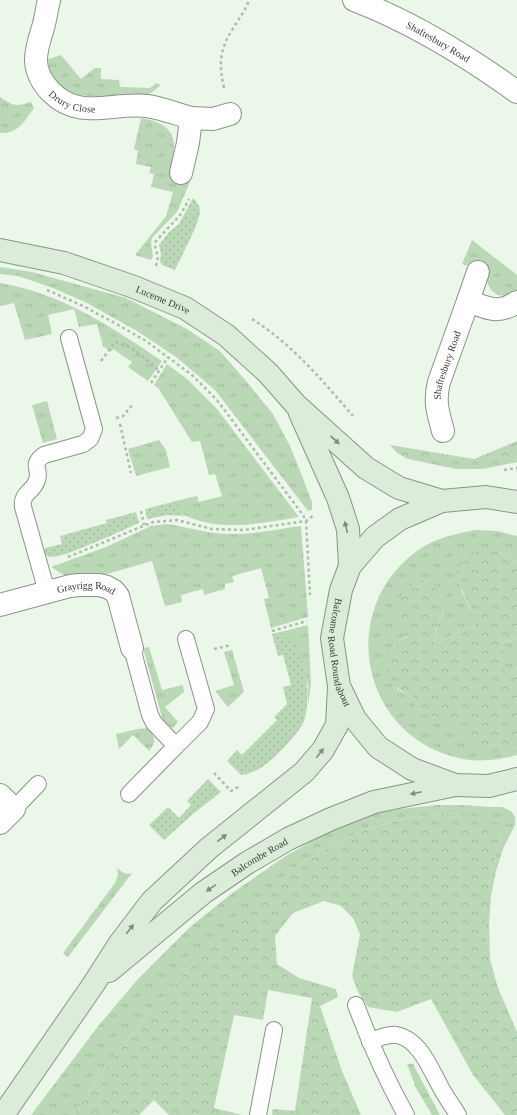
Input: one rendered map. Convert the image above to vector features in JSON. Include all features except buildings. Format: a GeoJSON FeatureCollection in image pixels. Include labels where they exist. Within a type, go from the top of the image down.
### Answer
{"type":"FeatureCollection","features":[{"type":"Feature","properties":{"kind":"main road","name":"Lucerne Drive"},"geometry":{"type":"LineString","coordinates":[[0,250],[64,263],[134,287],[185,308],[226,334],[268,372],[296,404],[366,468],[399,488],[442,501]]}},
{"type":"Feature","properties":{"kind":"main road","name":"Lucerne Drive"},"geometry":{"type":"LineString","coordinates":[[296,404],[338,498],[348,529],[350,566]]}},
{"type":"Feature","properties":{"kind":"main road","name":"Balcome Road Roundabout"},"geometry":{"type":"LineString","coordinates":[[516,501],[486,496],[442,501],[400,519],[375,537],[350,566],[341,590],[332,638],[339,686],[355,719],[378,747],[412,769],[455,785],[490,786],[517,779]]}},
{"type":"Feature","properties":{"kind":"main road","name":"Balcombe Road"},"geometry":{"type":"LineString","coordinates":[[3,1115],[93,985],[120,943],[152,901],[209,848],[304,772],[318,755],[337,725],[339,686]]}},
{"type":"Feature","properties":{"kind":"main road","name":"Balcombe Road"},"geometry":{"type":"LineString","coordinates":[[93,985],[203,893],[247,863],[288,839],[331,819],[374,802],[455,785]]}},
{"type":"Feature","properties":{"kind":"street","name":"Drury Close"},"geometry":{"type":"LineString","coordinates":[[49,0],[44,25],[37,46],[36,61],[39,75],[45,87],[64,103],[76,108],[92,109],[132,105],[148,106],[191,118],[213,119],[230,114]]}},
{"type":"Feature","properties":{"kind":"street","name":"Shaftesbury Road"},"geometry":{"type":"LineString","coordinates":[[354,0],[454,50],[517,92]]}},
{"type":"Feature","properties":{"kind":"street"},"geometry":{"type":"LineString","coordinates":[[181,173],[188,143],[191,118]]}},
{"type":"Feature","properties":{"kind":"street","name":"Shaftesbury Road"},"geometry":{"type":"LineString","coordinates":[[443,431],[436,403],[438,382],[478,272]]}},
{"type":"Feature","properties":{"kind":"street"},"geometry":{"type":"LineString","coordinates":[[468,301],[493,310],[504,309],[517,302]]}},
{"type":"Feature","properties":{"kind":"street","name":"Grayrigg Road"},"geometry":{"type":"LineString","coordinates":[[0,606],[47,592],[79,585],[107,587],[118,596],[132,648]]}},
{"type":"Feature","properties":{"kind":"lane"},"geometry":{"type":"LineString","coordinates":[[47,592],[22,501],[24,496],[34,487],[37,482],[37,462],[44,455],[83,444],[90,439],[94,429],[69,338]]}},
{"type":"Feature","properties":{"kind":"lane"},"geometry":{"type":"LineString","coordinates":[[129,794],[200,722],[206,709],[186,639]]}},
{"type":"Feature","properties":{"kind":"lane"},"geometry":{"type":"LineString","coordinates":[[132,648],[150,715],[154,723],[176,746]]}},
{"type":"Feature","properties":{"kind":"lane"},"geometry":{"type":"LineString","coordinates":[[4,809],[38,784]]}},
{"type":"Feature","properties":{"kind":"lane"},"geometry":{"type":"LineString","coordinates":[[356,1005],[370,1042],[406,1115]]}},
{"type":"Feature","properties":{"kind":"lane"},"geometry":{"type":"LineString","coordinates":[[258,1115],[274,1030]]}},
{"type":"Feature","properties":{"kind":"lane"},"geometry":{"type":"LineString","coordinates":[[370,1042],[387,1035],[396,1035],[405,1037],[413,1043],[421,1053],[458,1115]]}},
{"type":"Feature","properties":{"kind":"path"},"geometry":{"type":"LineString","coordinates":[[230,114],[220,60],[224,45],[231,30],[245,11],[249,0]]}},
{"type":"Feature","properties":{"kind":"path"},"geometry":{"type":"LineString","coordinates":[[156,266],[158,257],[155,246],[156,241],[181,214],[192,195],[196,178],[181,173]]}},
{"type":"Feature","properties":{"kind":"path"},"geometry":{"type":"LineString","coordinates":[[43,288],[83,306],[113,322],[168,357],[192,374],[218,400],[306,521],[310,597]]}},
{"type":"Feature","properties":{"kind":"path"},"geometry":{"type":"LineString","coordinates":[[106,352],[115,342],[122,343],[148,360],[159,371]]}},
{"type":"Feature","properties":{"kind":"path"},"geometry":{"type":"LineString","coordinates":[[151,383],[168,357]]}},
{"type":"Feature","properties":{"kind":"path"},"geometry":{"type":"LineString","coordinates":[[118,417],[131,473]]}},
{"type":"Feature","properties":{"kind":"path"},"geometry":{"type":"LineString","coordinates":[[39,566],[68,557],[153,522],[162,520],[177,520],[212,529],[244,530],[306,521],[338,498]]}},
{"type":"Feature","properties":{"kind":"path"},"geometry":{"type":"LineString","coordinates":[[140,511],[144,525]]}},
{"type":"Feature","properties":{"kind":"path"},"geometry":{"type":"LineString","coordinates":[[272,631],[312,620]]}},
{"type":"Feature","properties":{"kind":"path"},"geometry":{"type":"LineString","coordinates":[[214,773],[232,790],[244,783]]}},
{"type":"Feature","properties":{"kind":"green space"},"geometry":{"type":"Polygon","coordinates":[[[61,55],[81,79],[95,68],[101,68],[101,79],[119,80],[120,87],[150,88],[156,83],[161,85],[143,96],[133,97],[84,96],[73,93],[63,89],[56,82],[50,72],[48,59],[61,55]]]}},
{"type":"Feature","properties":{"kind":"green space"},"geometry":{"type":"Polygon","coordinates":[[[0,97],[15,105],[31,102],[34,108],[20,126],[6,133],[0,133],[0,97]]]}},
{"type":"Feature","properties":{"kind":"green space"},"geometry":{"type":"Polygon","coordinates":[[[141,118],[154,121],[169,131],[173,138],[174,146],[170,177],[190,182],[177,212],[152,238],[151,244],[153,256],[151,260],[135,255],[166,216],[173,192],[151,187],[154,174],[149,173],[151,167],[136,164],[138,151],[134,149],[141,118]]]}},
{"type":"Feature","properties":{"kind":"green space"},"geometry":{"type":"Polygon","coordinates":[[[193,198],[199,208],[199,217],[175,270],[162,265],[160,261],[161,254],[159,245],[169,232],[179,224],[193,198]]]}},
{"type":"Feature","properties":{"kind":"green space"},"geometry":{"type":"Polygon","coordinates":[[[472,240],[517,275],[517,290],[508,296],[498,295],[491,290],[487,282],[489,274],[462,264],[472,240]]]}},
{"type":"Feature","properties":{"kind":"green space"},"geometry":{"type":"Polygon","coordinates":[[[0,267],[32,272],[126,298],[187,329],[220,351],[273,414],[290,446],[301,473],[312,502],[312,510],[308,511],[215,390],[176,357],[137,331],[87,303],[53,288],[18,276],[0,274],[0,267]]]}},
{"type":"Feature","properties":{"kind":"green space"},"geometry":{"type":"Polygon","coordinates":[[[0,283],[22,288],[65,303],[105,324],[162,361],[148,381],[128,367],[132,362],[113,349],[111,352],[103,346],[97,324],[79,327],[74,309],[48,315],[52,334],[25,340],[14,303],[0,306],[0,283]]]}},
{"type":"Feature","properties":{"kind":"green space"},"geometry":{"type":"Polygon","coordinates":[[[167,364],[187,379],[217,409],[299,517],[245,525],[231,525],[204,522],[191,518],[182,513],[180,507],[184,499],[197,496],[199,502],[222,496],[215,474],[209,475],[200,441],[192,442],[159,389],[154,385],[167,364]]]}},
{"type":"Feature","properties":{"kind":"green space"},"geometry":{"type":"Polygon","coordinates":[[[47,401],[57,439],[43,443],[32,405],[47,401]]]}},
{"type":"Feature","properties":{"kind":"green space"},"geometry":{"type":"Polygon","coordinates":[[[159,440],[166,450],[170,467],[136,476],[128,449],[159,440]]]}},
{"type":"Feature","properties":{"kind":"green space"},"geometry":{"type":"Polygon","coordinates":[[[517,441],[517,462],[483,469],[456,469],[408,459],[397,453],[390,445],[474,459],[517,441]]]}},
{"type":"Feature","properties":{"kind":"green space"},"geometry":{"type":"Polygon","coordinates":[[[184,499],[181,508],[182,512],[186,516],[168,515],[147,519],[145,509],[184,499]]]}},
{"type":"Feature","properties":{"kind":"green space"},"geometry":{"type":"Polygon","coordinates":[[[136,512],[139,523],[68,553],[49,557],[45,554],[45,548],[62,544],[60,536],[107,523],[106,520],[136,512]]]}},
{"type":"Feature","properties":{"kind":"green space"},"geometry":{"type":"Polygon","coordinates":[[[167,524],[227,534],[254,533],[301,526],[308,617],[271,628],[264,599],[269,598],[261,568],[232,576],[234,582],[225,584],[225,589],[204,595],[203,589],[181,595],[182,602],[165,606],[152,561],[107,574],[80,579],[64,575],[51,567],[106,547],[151,526],[167,524]]]}},
{"type":"Feature","properties":{"kind":"green space"},"geometry":{"type":"Polygon","coordinates":[[[475,530],[498,531],[517,536],[517,562],[497,551],[461,590],[474,616],[475,629],[466,627],[434,646],[437,626],[444,611],[391,647],[397,689],[413,697],[416,709],[454,717],[462,738],[494,755],[517,748],[517,755],[501,759],[468,760],[451,756],[425,745],[404,729],[387,709],[376,686],[369,660],[369,634],[375,607],[387,582],[396,570],[412,554],[432,542],[448,536],[475,530]]]}},
{"type":"Feature","properties":{"kind":"green space"},"geometry":{"type":"Polygon","coordinates":[[[477,551],[497,551],[517,562],[517,637],[501,643],[505,654],[502,668],[512,675],[517,667],[517,748],[494,756],[475,749],[462,738],[454,718],[444,720],[425,714],[416,709],[413,697],[400,690],[389,678],[383,658],[391,647],[408,636],[398,619],[398,605],[404,593],[418,580],[433,583],[442,596],[444,610],[437,626],[434,646],[466,627],[475,629],[474,616],[455,575],[461,564],[477,551]]]}},
{"type":"Feature","properties":{"kind":"green space"},"geometry":{"type":"Polygon","coordinates":[[[308,625],[311,684],[308,705],[308,685],[302,661],[283,635],[272,634],[308,625]]]}},
{"type":"Feature","properties":{"kind":"green space"},"geometry":{"type":"Polygon","coordinates":[[[272,634],[280,634],[292,642],[303,663],[307,687],[304,721],[298,731],[276,756],[257,770],[241,775],[227,761],[237,750],[242,755],[277,720],[274,717],[287,704],[283,687],[291,685],[283,655],[278,656],[272,634]]]}},
{"type":"Feature","properties":{"kind":"green space"},"geometry":{"type":"Polygon","coordinates":[[[517,637],[517,667],[512,675],[501,668],[505,654],[501,643],[517,637]]]}},
{"type":"Feature","properties":{"kind":"green space"},"geometry":{"type":"Polygon","coordinates":[[[149,647],[162,690],[183,685],[184,692],[165,707],[178,722],[173,728],[163,721],[143,648],[149,647]]]}},
{"type":"Feature","properties":{"kind":"green space"},"geometry":{"type":"Polygon","coordinates":[[[232,650],[244,692],[228,707],[215,691],[234,685],[224,652],[232,650]]]}},
{"type":"Feature","properties":{"kind":"green space"},"geometry":{"type":"Polygon","coordinates":[[[148,728],[154,740],[149,751],[133,735],[119,749],[116,734],[148,728]]]}},
{"type":"Feature","properties":{"kind":"green space"},"geometry":{"type":"Polygon","coordinates":[[[208,779],[221,792],[193,814],[164,840],[149,825],[168,807],[179,818],[191,805],[187,801],[208,779]]]}},
{"type":"Feature","properties":{"kind":"green space"},"geometry":{"type":"Polygon","coordinates":[[[438,805],[502,807],[511,811],[515,817],[515,825],[503,849],[496,871],[491,896],[489,925],[490,959],[485,928],[486,905],[490,879],[502,832],[497,823],[462,813],[431,815],[399,820],[366,829],[331,846],[297,866],[190,967],[116,1053],[73,1115],[31,1115],[99,1025],[138,979],[190,927],[231,894],[284,857],[328,832],[368,815],[399,809],[438,805]]]}},
{"type":"Feature","properties":{"kind":"green space"},"geometry":{"type":"Polygon","coordinates":[[[462,813],[497,822],[502,832],[490,879],[485,928],[490,959],[498,988],[517,1032],[517,1115],[505,1115],[473,1075],[431,999],[397,1012],[368,1007],[358,992],[352,976],[360,934],[353,918],[341,906],[324,901],[293,913],[275,936],[277,964],[299,978],[336,989],[338,997],[320,1006],[342,1071],[361,1115],[272,1115],[273,1109],[295,1111],[312,998],[268,990],[263,1020],[234,1015],[214,1108],[242,1115],[169,1115],[154,1100],[139,1115],[73,1115],[116,1053],[190,967],[266,893],[297,866],[331,846],[366,829],[399,820],[431,815],[462,813]]]}},
{"type":"Feature","properties":{"kind":"green space"},"geometry":{"type":"Polygon","coordinates":[[[117,868],[125,873],[132,873],[68,957],[63,953],[115,883],[118,875],[117,868]]]}},
{"type":"Feature","properties":{"kind":"green space"},"geometry":{"type":"Polygon","coordinates":[[[407,1064],[413,1064],[440,1115],[432,1115],[416,1088],[407,1064]]]}}]}
